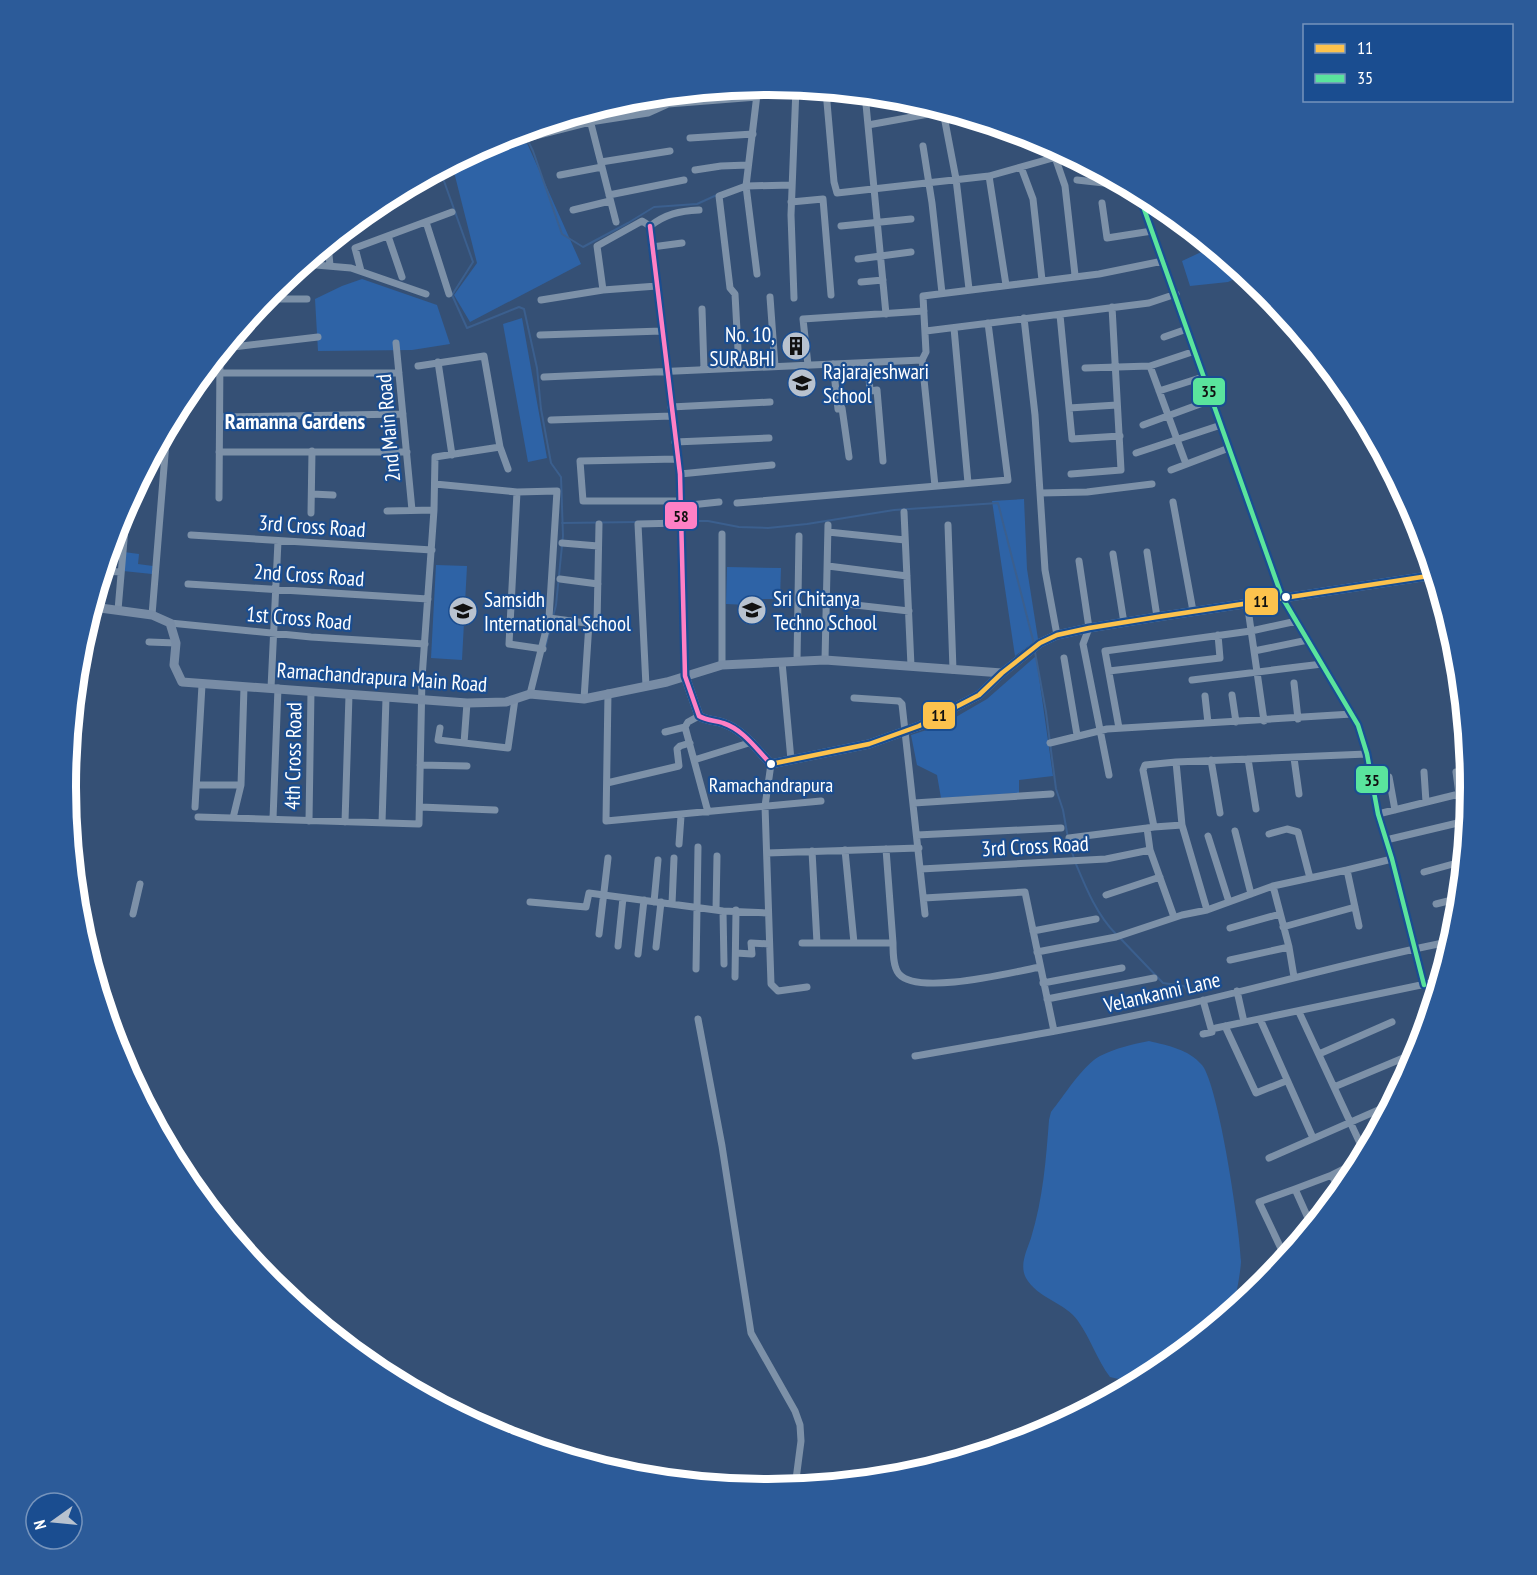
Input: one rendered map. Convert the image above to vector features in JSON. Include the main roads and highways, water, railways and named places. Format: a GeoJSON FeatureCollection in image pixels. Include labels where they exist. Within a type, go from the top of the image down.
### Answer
{"type":"FeatureCollection","features":[{"type":"Feature","properties":{"kind":"waterway"},"geometry":{"type":"LineString","coordinates":[[509,146],[528,141],[562,234],[583,247],[654,207],[697,204],[719,194]]}},
{"type":"Feature","properties":{"kind":"waterway"},"geometry":{"type":"LineString","coordinates":[[443,177],[473,262],[452,295],[467,328],[519,307],[524,309],[537,368],[541,409],[551,463],[561,477],[563,536],[556,605],[545,648]]}},
{"type":"Feature","properties":{"kind":"waterway"},"geometry":{"type":"LineString","coordinates":[[683,521],[708,521],[739,527],[768,528],[894,510],[998,503],[1034,644]]}},
{"type":"Feature","properties":{"kind":"waterway"},"geometry":{"type":"LineString","coordinates":[[562,523],[638,522]]}},
{"type":"Feature","properties":{"kind":"waterway"},"geometry":{"type":"LineString","coordinates":[[1035,652],[1056,789],[1074,858]]}},
{"type":"Feature","properties":{"kind":"waterway"},"geometry":{"type":"LineString","coordinates":[[1076,864],[1098,910],[1116,934]]}},
{"type":"Feature","properties":{"kind":"waterway"},"geometry":{"type":"LineString","coordinates":[[1120,938],[1163,983],[1184,986],[1189,994]]}},
{"type":"Feature","properties":{"kind":"place","name":"No. 10, SURABHI"},"geometry":{"type":"Point","coordinates":[796,346]}},
{"type":"Feature","properties":{"kind":"place","name":"Rajarajeshwari School"},"geometry":{"type":"Point","coordinates":[802,383]}},
{"type":"Feature","properties":{"kind":"place","name":"Sri Chitanya Techno School"},"geometry":{"type":"Point","coordinates":[752,610]}},
{"type":"Feature","properties":{"kind":"place","name":"Samsidh International School"},"geometry":{"type":"Point","coordinates":[463,611]}},
{"type":"Feature","properties":{"kind":"place","name":"Ramachandrapura"},"geometry":{"type":"Point","coordinates":[771,764]}},
{"type":"Feature","properties":{"kind":"district","name":"Ramanna Gardens"},"geometry":{"type":"Point","coordinates":[295,421]}}]}
